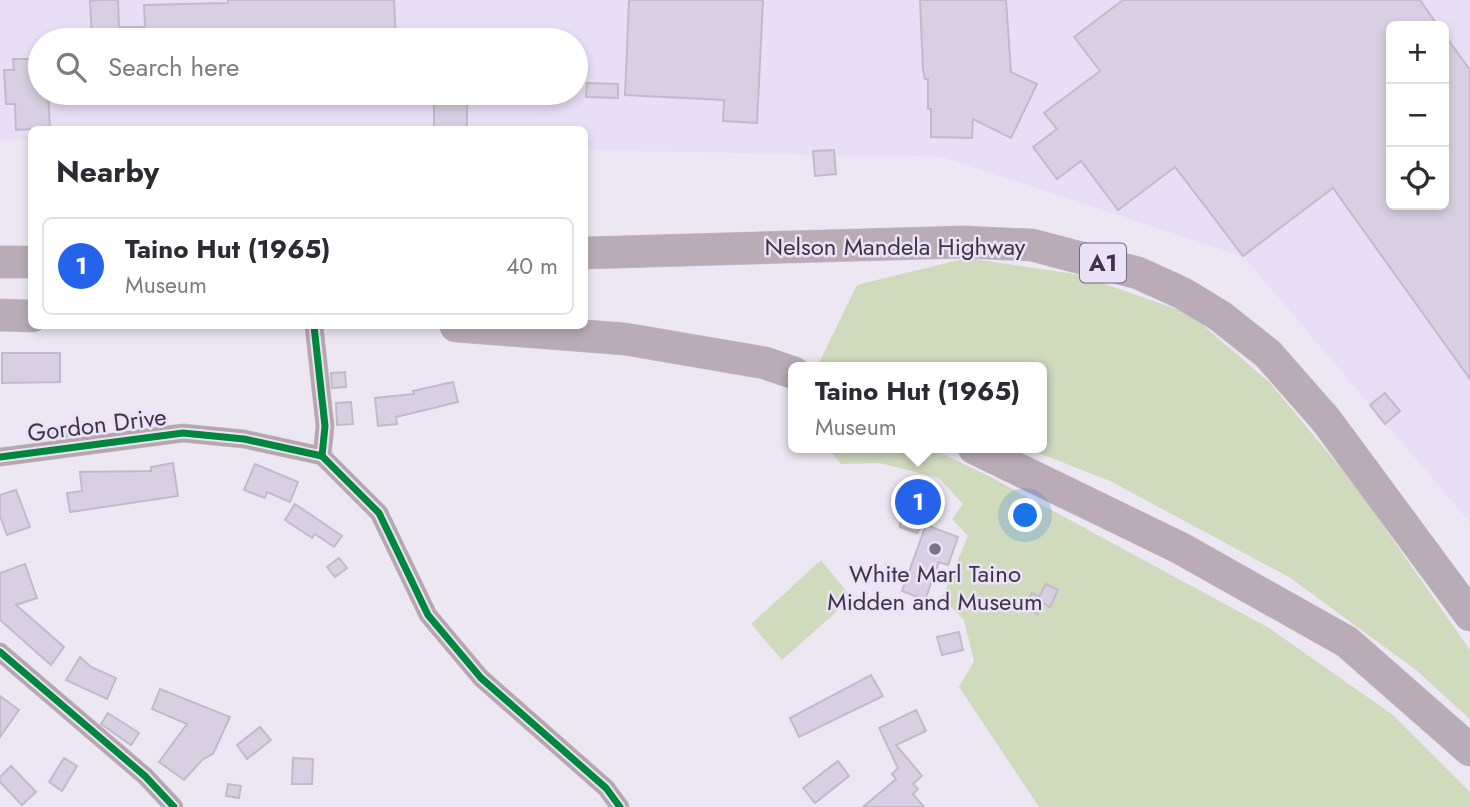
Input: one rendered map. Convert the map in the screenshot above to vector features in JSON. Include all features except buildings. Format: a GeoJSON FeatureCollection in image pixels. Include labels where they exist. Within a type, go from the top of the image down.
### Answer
{"type":"FeatureCollection","features":[{"type":"Feature","properties":{"kind":"highway","name":"Nelson Mandela Highway"},"geometry":{"type":"LineString","coordinates":[[588,253],[963,242],[1032,245],[1138,273],[1182,293],[1220,316],[1268,354],[1326,420],[1470,615]]}},
{"type":"Feature","properties":{"kind":"highway"},"geometry":{"type":"LineString","coordinates":[[0,262],[28,262]]}},
{"type":"Feature","properties":{"kind":"highway"},"geometry":{"type":"LineString","coordinates":[[0,316],[28,316]]}},
{"type":"Feature","properties":{"kind":"highway"},"geometry":{"type":"LineString","coordinates":[[495,329],[625,339],[765,363],[788,371]]}},
{"type":"Feature","properties":{"kind":"highway"},"geometry":{"type":"LineString","coordinates":[[984,453],[1180,548],[1347,642],[1470,750]]}},
{"type":"Feature","properties":{"kind":"street"},"geometry":{"type":"LineString","coordinates":[[314,329],[325,426],[322,456],[379,513],[428,615],[472,667],[606,788],[620,807]]}},
{"type":"Feature","properties":{"kind":"street","name":"Gordon Drive"},"geometry":{"type":"LineString","coordinates":[[0,457],[183,433],[244,439],[322,456]]}},
{"type":"Feature","properties":{"kind":"street"},"geometry":{"type":"LineString","coordinates":[[0,652],[145,776],[174,807]]}},
{"type":"Feature","properties":{"kind":"shaded area"},"geometry":{"type":"Polygon","coordinates":[[[0,0],[1470,0],[1470,522],[1244,257],[943,157],[588,150],[588,126],[28,126],[28,140],[0,139],[0,0]]]}},
{"type":"Feature","properties":{"kind":"green space"},"geometry":{"type":"Polygon","coordinates":[[[967,258],[1080,275],[1190,314],[1270,383],[1354,484],[1470,650],[1470,719],[1416,670],[1289,577],[1110,481],[1039,453],[1047,453],[1047,362],[819,362],[857,285],[967,258]]]}},
{"type":"Feature","properties":{"kind":"green space"},"geometry":{"type":"Polygon","coordinates":[[[832,453],[941,453],[985,474],[1269,628],[1393,715],[1470,792],[1470,807],[1039,807],[959,687],[974,661],[964,620],[942,598],[968,536],[952,519],[963,504],[939,478],[879,463],[841,464],[832,453]]]}},
{"type":"Feature","properties":{"kind":"green space"},"geometry":{"type":"Polygon","coordinates":[[[821,560],[852,598],[782,660],[751,624],[821,560]]]}},
{"type":"Feature","properties":{"kind":"cycle path"},"geometry":{"type":"LineString","coordinates":[[314,329],[325,426],[322,456],[379,513],[428,615],[481,678],[606,788],[620,807]]}},
{"type":"Feature","properties":{"kind":"cycle path"},"geometry":{"type":"LineString","coordinates":[[0,457],[183,433],[244,439],[322,456]]}},
{"type":"Feature","properties":{"kind":"cycle path"},"geometry":{"type":"LineString","coordinates":[[0,652],[145,776],[174,807]]}},
{"type":"Feature","properties":{"kind":"place","name":"Taino Hut (1965)"},"geometry":{"type":"Point","coordinates":[918,502]}},
{"type":"Feature","properties":{"kind":"place","name":"White Marl Taino Midden and Museum"},"geometry":{"type":"Point","coordinates":[935,549]}}]}
